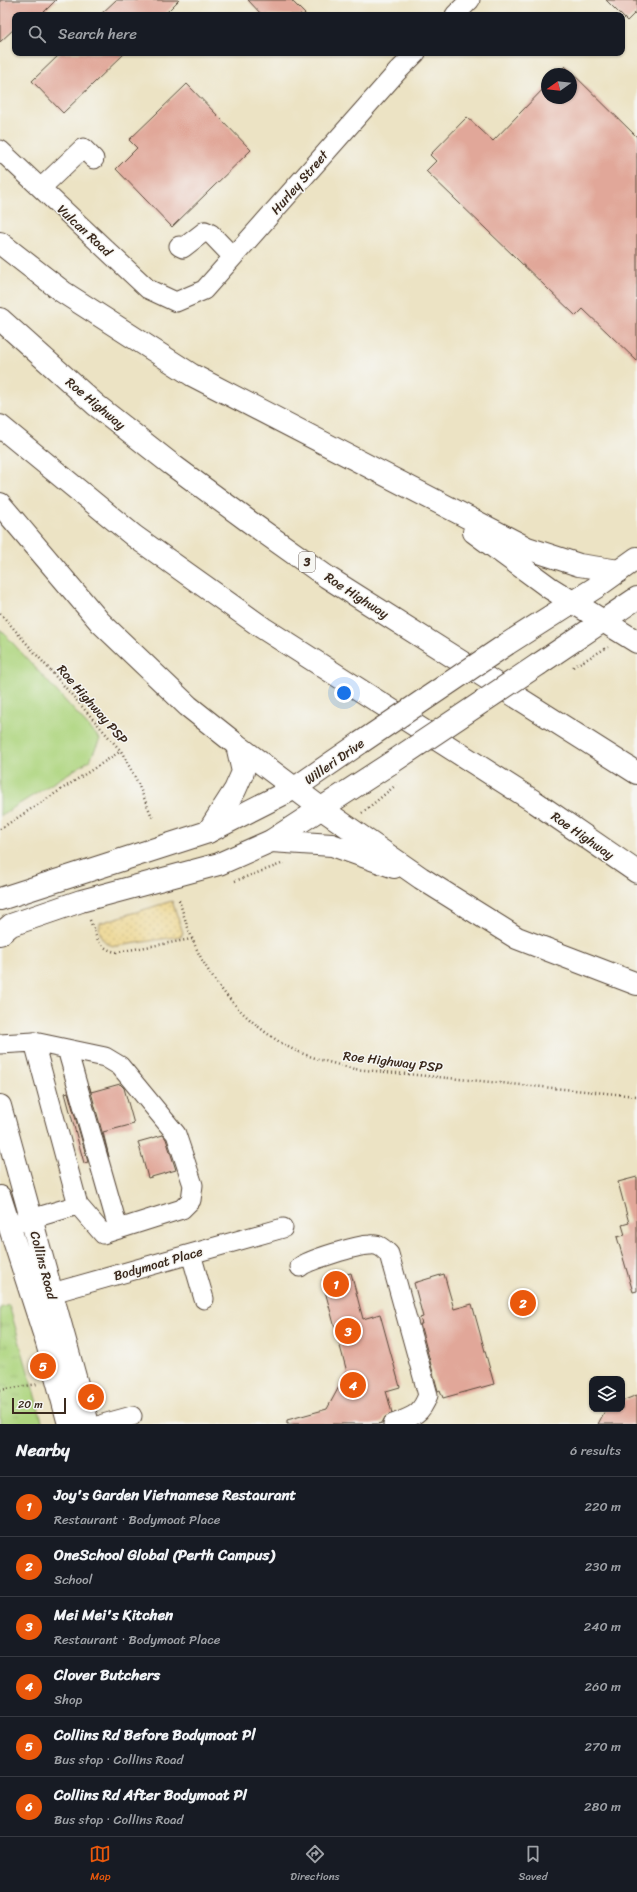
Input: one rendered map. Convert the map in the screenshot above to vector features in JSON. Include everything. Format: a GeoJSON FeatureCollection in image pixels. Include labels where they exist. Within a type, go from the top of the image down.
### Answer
{"type":"FeatureCollection","features":[{"type":"Feature","properties":{"kind":"main road"},"geometry":{"type":"LineString","coordinates":[[0,243],[63,292],[192,375],[527,548],[579,565],[619,571]]}},
{"type":"Feature","properties":{"kind":"main road","name":"Roe Highway"},"geometry":{"type":"LineString","coordinates":[[0,318],[96,405],[171,464],[247,520],[327,577],[637,773]]}},
{"type":"Feature","properties":{"kind":"main road","name":"Roe Highway"},"geometry":{"type":"LineString","coordinates":[[0,426],[134,536],[263,628],[535,802],[637,872]]}},
{"type":"Feature","properties":{"kind":"main road"},"geometry":{"type":"LineString","coordinates":[[424,494],[550,588],[604,620],[637,642]]}},
{"type":"Feature","properties":{"kind":"main road"},"geometry":{"type":"LineString","coordinates":[[0,504],[100,622],[188,706],[237,745],[322,809],[421,878],[517,938],[637,984]]}},
{"type":"Feature","properties":{"kind":"main road","name":"Willeri Drive"},"geometry":{"type":"LineString","coordinates":[[0,899],[208,832],[295,788],[637,558]]}},
{"type":"Feature","properties":{"kind":"main road"},"geometry":{"type":"LineString","coordinates":[[0,934],[11,925],[81,901],[219,864],[271,841],[322,809],[637,598]]}},
{"type":"Feature","properties":{"kind":"main road"},"geometry":{"type":"LineString","coordinates":[[208,832],[235,790],[243,772],[237,745]]}},
{"type":"Feature","properties":{"kind":"main road"},"geometry":{"type":"LineString","coordinates":[[271,841],[332,845],[421,878]]}},
{"type":"Feature","properties":{"kind":"main road","name":"Collins Road"},"geometry":{"type":"LineString","coordinates":[[1,1110],[32,1219],[42,1296],[69,1424]]}},
{"type":"Feature","properties":{"kind":"main road","name":"Collins Road"},"geometry":{"type":"LineString","coordinates":[[0,1197],[10,1225],[42,1296],[88,1424]]}},
{"type":"Feature","properties":{"kind":"street"},"geometry":{"type":"LineString","coordinates":[[458,12],[470,0]]}},
{"type":"Feature","properties":{"kind":"street","name":"Hurley Street"},"geometry":{"type":"LineString","coordinates":[[176,302],[204,290],[396,72],[413,56]]}},
{"type":"Feature","properties":{"kind":"street"},"geometry":{"type":"LineString","coordinates":[[41,188],[83,148],[94,159]]}},
{"type":"Feature","properties":{"kind":"street","name":"Vulcan Road"},"geometry":{"type":"LineString","coordinates":[[0,150],[148,289],[176,302]]}},
{"type":"Feature","properties":{"kind":"street"},"geometry":{"type":"LineString","coordinates":[[178,246],[183,248],[187,246],[205,231],[211,234],[233,257]]}},
{"type":"Feature","properties":{"kind":"street"},"geometry":{"type":"LineString","coordinates":[[0,1044],[34,1042],[106,1057],[120,1066],[176,1134],[193,1185],[191,1200],[182,1209],[103,1234],[78,1205],[34,1042]]}},
{"type":"Feature","properties":{"kind":"street"},"geometry":{"type":"LineString","coordinates":[[67,1049],[118,1228]]}},
{"type":"Feature","properties":{"kind":"street"},"geometry":{"type":"LineString","coordinates":[[10,1225],[78,1205]]}},
{"type":"Feature","properties":{"kind":"street","name":"Bodymoat Place"},"geometry":{"type":"LineString","coordinates":[[42,1296],[283,1228]]}},
{"type":"Feature","properties":{"kind":"street"},"geometry":{"type":"LineString","coordinates":[[300,1267],[310,1261],[370,1244],[381,1246],[389,1254],[428,1395],[423,1408],[411,1418],[393,1424]]}},
{"type":"Feature","properties":{"kind":"street"},"geometry":{"type":"LineString","coordinates":[[191,1254],[204,1299]]}},
{"type":"Feature","properties":{"kind":"street"},"geometry":{"type":"LineString","coordinates":[[103,1424],[130,1419]]}},
{"type":"Feature","properties":{"kind":"path","name":"Roe Highway PSP"},"geometry":{"type":"LineString","coordinates":[[0,613],[121,751],[136,779],[153,819]]}},
{"type":"Feature","properties":{"kind":"path"},"geometry":{"type":"LineString","coordinates":[[570,669],[612,646]]}},
{"type":"Feature","properties":{"kind":"path"},"geometry":{"type":"LineString","coordinates":[[0,829],[121,751]]}},
{"type":"Feature","properties":{"kind":"path"},"geometry":{"type":"LineString","coordinates":[[361,814],[397,784]]}},
{"type":"Feature","properties":{"kind":"path","name":"Roe Highway PSP"},"geometry":{"type":"LineString","coordinates":[[179,900],[192,939],[206,966],[238,1008],[265,1031],[291,1048],[322,1060],[354,1068],[637,1096]]}},
{"type":"Feature","properties":{"kind":"path"},"geometry":{"type":"LineString","coordinates":[[90,920],[95,936],[107,951],[117,952],[192,939]]}},
{"type":"Feature","properties":{"kind":"path"},"geometry":{"type":"LineString","coordinates":[[0,1390],[43,1384]]}},
{"type":"Feature","properties":{"kind":"green space"},"geometry":{"type":"Polygon","coordinates":[[[0,629],[100,739],[90,760],[0,816],[0,629]]]}},
{"type":"Feature","properties":{"kind":"green space"},"geometry":{"type":"Polygon","coordinates":[[[9,1305],[43,1424],[0,1424],[0,1308],[9,1305]]]}},
{"type":"Feature","properties":{"kind":"sand"},"geometry":{"type":"Polygon","coordinates":[[[172,901],[183,933],[181,936],[113,946],[109,945],[101,936],[99,927],[100,923],[172,901]]]}},
{"type":"Feature","properties":{"kind":"building"},"geometry":{"type":"Polygon","coordinates":[[[0,0],[56,0],[44,12],[12,12],[12,31],[0,42],[0,0]]]}},
{"type":"Feature","properties":{"kind":"building"},"geometry":{"type":"Polygon","coordinates":[[[116,0],[179,0],[167,12],[103,12],[116,0]]]}},
{"type":"Feature","properties":{"kind":"building"},"geometry":{"type":"Polygon","coordinates":[[[248,0],[291,0],[303,12],[259,12],[248,0]]]}},
{"type":"Feature","properties":{"kind":"building"},"geometry":{"type":"Polygon","coordinates":[[[606,0],[637,0],[637,11],[627,21],[625,19],[625,12],[618,12],[606,0]]]}},
{"type":"Feature","properties":{"kind":"building"},"geometry":{"type":"Polygon","coordinates":[[[58,56],[122,56],[63,113],[32,81],[58,56]]]}},
{"type":"Feature","properties":{"kind":"building"},"geometry":{"type":"Polygon","coordinates":[[[577,78],[637,137],[637,361],[583,309],[576,316],[426,171],[436,161],[430,155],[467,117],[493,141],[541,91],[541,104],[577,104],[577,78]]]}},
{"type":"Feature","properties":{"kind":"building"},"geometry":{"type":"Polygon","coordinates":[[[187,84],[251,150],[172,227],[116,169],[137,148],[129,140],[187,84]]]}},
{"type":"Feature","properties":{"kind":"building"},"geometry":{"type":"Polygon","coordinates":[[[120,1084],[124,1088],[134,1124],[103,1132],[109,1157],[89,1085],[91,1092],[120,1084]]]}},
{"type":"Feature","properties":{"kind":"building"},"geometry":{"type":"Polygon","coordinates":[[[68,1092],[88,1162],[84,1163],[65,1093],[68,1092]]]}},
{"type":"Feature","properties":{"kind":"building"},"geometry":{"type":"Polygon","coordinates":[[[163,1135],[166,1139],[176,1170],[148,1178],[138,1142],[163,1135]]]}},
{"type":"Feature","properties":{"kind":"building"},"geometry":{"type":"Polygon","coordinates":[[[637,1177],[637,1291],[633,1292],[617,1237],[625,1235],[622,1225],[629,1223],[618,1182],[637,1177]]]}},
{"type":"Feature","properties":{"kind":"building"},"geometry":{"type":"Polygon","coordinates":[[[351,1273],[363,1319],[380,1314],[400,1387],[386,1391],[392,1413],[385,1417],[382,1423],[378,1424],[287,1424],[287,1420],[327,1409],[347,1372],[322,1280],[351,1273]]]}},
{"type":"Feature","properties":{"kind":"building"},"geometry":{"type":"Polygon","coordinates":[[[444,1274],[454,1309],[472,1304],[494,1384],[443,1398],[440,1390],[438,1391],[420,1324],[422,1324],[420,1318],[423,1317],[414,1283],[444,1274]]]}},
{"type":"Feature","properties":{"kind":"building"},"geometry":{"type":"Polygon","coordinates":[[[637,1395],[637,1424],[598,1424],[604,1412],[625,1412],[625,1400],[637,1395]]]}},
{"type":"Feature","properties":{"kind":"place","name":"Joy's Garden Vietnamese Restaurant"},"geometry":{"type":"Point","coordinates":[336,1284]}},
{"type":"Feature","properties":{"kind":"place","name":"OneSchool Global (Perth Campus)"},"geometry":{"type":"Point","coordinates":[523,1303]}},
{"type":"Feature","properties":{"kind":"place","name":"Mei Mei's Kitchen"},"geometry":{"type":"Point","coordinates":[348,1331]}},
{"type":"Feature","properties":{"kind":"place","name":"Collins Rd Before Bodymoat Pl"},"geometry":{"type":"Point","coordinates":[43,1366]}},
{"type":"Feature","properties":{"kind":"place","name":"Clover Butchers"},"geometry":{"type":"Point","coordinates":[353,1385]}},
{"type":"Feature","properties":{"kind":"place","name":"Collins Rd After Bodymoat Pl"},"geometry":{"type":"Point","coordinates":[91,1397]}}]}
